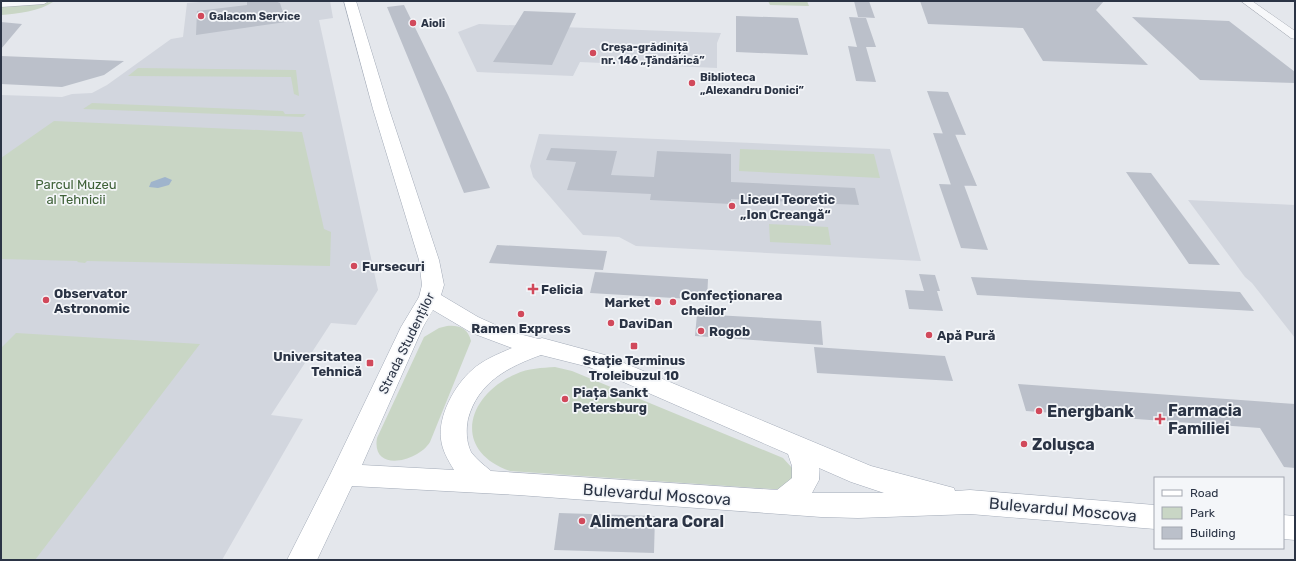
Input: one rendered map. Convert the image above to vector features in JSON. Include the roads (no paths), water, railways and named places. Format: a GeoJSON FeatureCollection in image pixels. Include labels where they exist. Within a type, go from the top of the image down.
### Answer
{"type":"FeatureCollection","features":[{"type":"Feature","properties":{"kind":"main road","name":"Strada Studenților"},"geometry":{"type":"LineString","coordinates":[[302,560],[344,475],[412,327],[430,297],[433,285],[429,260],[381,109],[350,1]]}},
{"type":"Feature","properties":{"kind":"main road","name":"Bulevardul Moscova"},"geometry":{"type":"LineString","coordinates":[[430,297],[451,312],[484,329],[513,340],[574,353],[839,466],[884,482],[970,502]]}},
{"type":"Feature","properties":{"kind":"main road"},"geometry":{"type":"LineString","coordinates":[[485,482],[463,461],[454,442],[455,420],[462,398],[477,378],[497,364],[542,346]]}},
{"type":"Feature","properties":{"kind":"main road"},"geometry":{"type":"LineString","coordinates":[[781,503],[799,490],[806,480],[804,459],[798,448]]}},
{"type":"Feature","properties":{"kind":"main road","name":"Bulevardul Moscova"},"geometry":{"type":"LineString","coordinates":[[344,475],[485,482],[781,503],[858,506],[970,502],[1154,517]]}},
{"type":"Feature","properties":{"kind":"main road"},"geometry":{"type":"LineString","coordinates":[[1284,527],[1295,528]]}},
{"type":"Feature","properties":{"kind":"street"},"geometry":{"type":"LineString","coordinates":[[1,4],[44,1]]}},
{"type":"Feature","properties":{"kind":"street"},"geometry":{"type":"LineString","coordinates":[[1246,1],[1295,36]]}},
{"type":"Feature","properties":{"kind":"water"},"geometry":{"type":"Polygon","coordinates":[[[165,177],[172,180],[169,185],[158,188],[149,187],[151,182],[165,177]]]}},
{"type":"Feature","properties":{"kind":"place","name":"Galacom Service"},"geometry":{"type":"Point","coordinates":[201,16]}},
{"type":"Feature","properties":{"kind":"place","name":"Aioli"},"geometry":{"type":"Point","coordinates":[413,23]}},
{"type":"Feature","properties":{"kind":"place","name":"Creșa-grădiniță nr. 146 „Țăndărică”"},"geometry":{"type":"Point","coordinates":[593,53]}},
{"type":"Feature","properties":{"kind":"place","name":"Biblioteca „Alexandru Donici”"},"geometry":{"type":"Point","coordinates":[692,83]}},
{"type":"Feature","properties":{"kind":"place","name":"Liceul Teoretic „Ion Creangă“"},"geometry":{"type":"Point","coordinates":[732,206]}},
{"type":"Feature","properties":{"kind":"place","name":"Fursecuri"},"geometry":{"type":"Point","coordinates":[354,266]}},
{"type":"Feature","properties":{"kind":"place","name":"Felicia"},"geometry":{"type":"Point","coordinates":[533,289]}},
{"type":"Feature","properties":{"kind":"place","name":"Observator Astronomic"},"geometry":{"type":"Point","coordinates":[46,300]}},
{"type":"Feature","properties":{"kind":"place","name":"Market"},"geometry":{"type":"Point","coordinates":[658,302]}},
{"type":"Feature","properties":{"kind":"place","name":"Confecționarea cheilor"},"geometry":{"type":"Point","coordinates":[673,302]}},
{"type":"Feature","properties":{"kind":"place","name":"Ramen Express"},"geometry":{"type":"Point","coordinates":[521,314]}},
{"type":"Feature","properties":{"kind":"place","name":"DaviDan"},"geometry":{"type":"Point","coordinates":[611,323]}},
{"type":"Feature","properties":{"kind":"place","name":"Rogob"},"geometry":{"type":"Point","coordinates":[701,331]}},
{"type":"Feature","properties":{"kind":"place","name":"Apă Pură"},"geometry":{"type":"Point","coordinates":[929,335]}},
{"type":"Feature","properties":{"kind":"place","name":"Stație Terminus Troleibuzul 10"},"geometry":{"type":"Point","coordinates":[634,346]}},
{"type":"Feature","properties":{"kind":"place","name":"Universitatea Tehnică"},"geometry":{"type":"Point","coordinates":[370,363]}},
{"type":"Feature","properties":{"kind":"place","name":"Piața Sankt Petersburg"},"geometry":{"type":"Point","coordinates":[565,399]}},
{"type":"Feature","properties":{"kind":"place","name":"Energbank"},"geometry":{"type":"Point","coordinates":[1039,411]}},
{"type":"Feature","properties":{"kind":"place","name":"Farmacia Familiei"},"geometry":{"type":"Point","coordinates":[1160,419]}},
{"type":"Feature","properties":{"kind":"place","name":"Zolușca"},"geometry":{"type":"Point","coordinates":[1024,444]}},
{"type":"Feature","properties":{"kind":"place","name":"Alimentara Coral"},"geometry":{"type":"Point","coordinates":[582,521]}},
{"type":"Feature","properties":{"kind":"park label","name":"Parcul Muzeu al Tehnicii"},"geometry":{"type":"Point","coordinates":[76,192]}}]}
